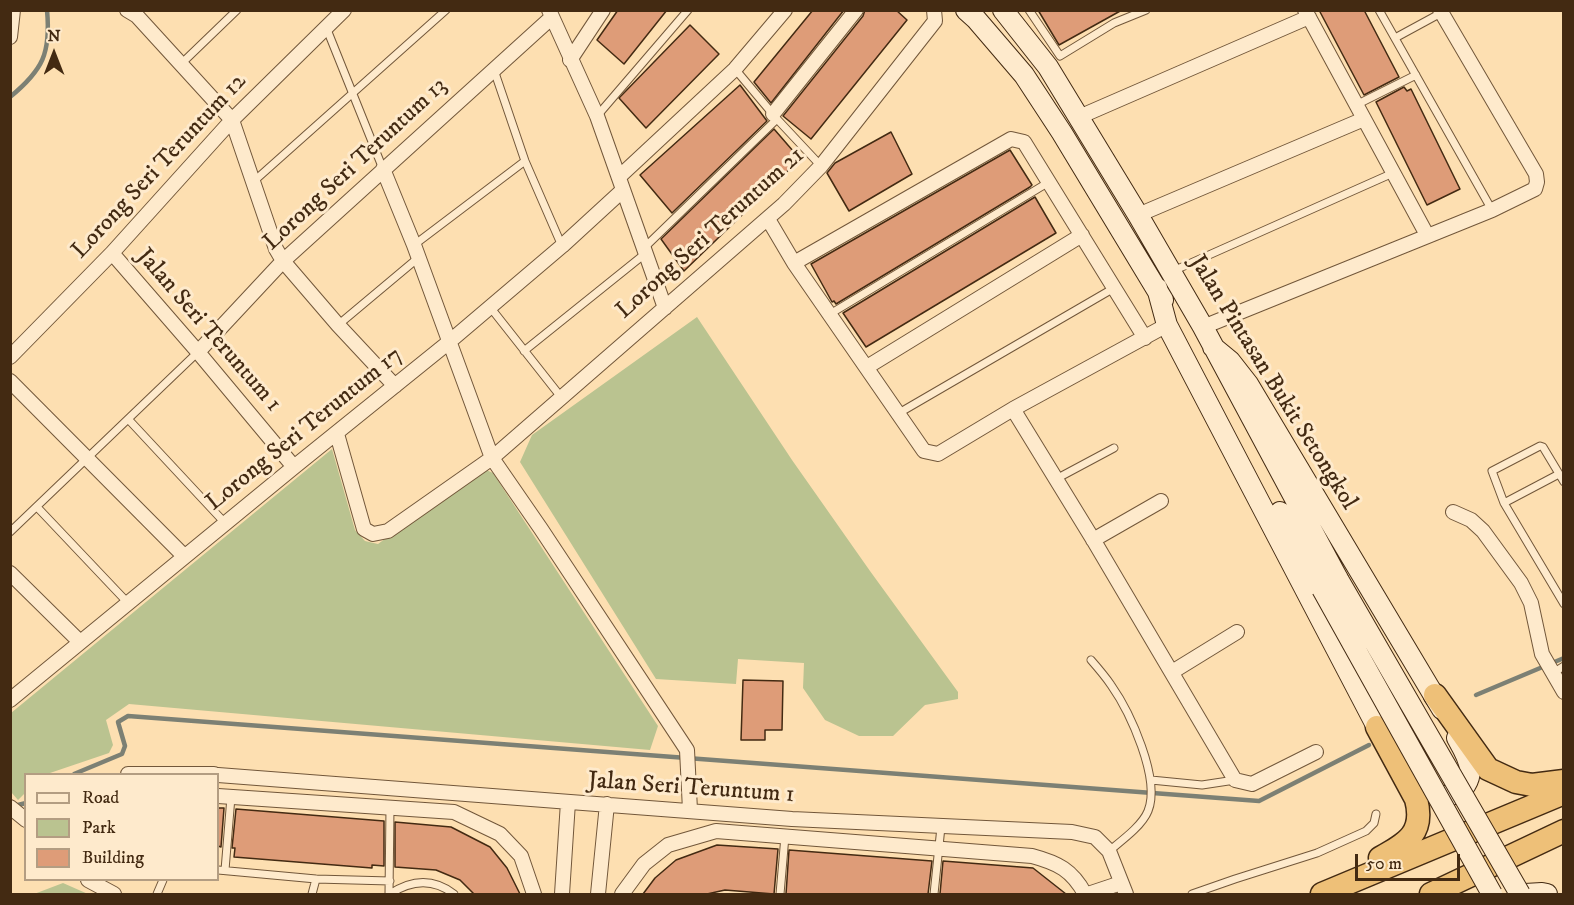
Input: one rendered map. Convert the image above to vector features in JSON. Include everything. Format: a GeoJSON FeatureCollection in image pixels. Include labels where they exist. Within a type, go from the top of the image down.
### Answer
{"type":"FeatureCollection","features":[{"type":"Feature","properties":{"kind":"highway"},"geometry":{"type":"LineString","coordinates":[[1435,695],[1488,769],[1516,783],[1532,785],[1563,781]]}},
{"type":"Feature","properties":{"kind":"highway"},"geometry":{"type":"LineString","coordinates":[[1316,894],[1397,849],[1413,834],[1419,812],[1416,799],[1377,727]]}},
{"type":"Feature","properties":{"kind":"highway"},"geometry":{"type":"LineString","coordinates":[[1322,894],[1563,793]]}},
{"type":"Feature","properties":{"kind":"highway"},"geometry":{"type":"LineString","coordinates":[[1431,894],[1563,831]]}},
{"type":"Feature","properties":{"kind":"main road","name":"Jalan Pintasan Bukit Setongkol"},"geometry":{"type":"LineString","coordinates":[[966,10],[1024,75],[1062,133],[1157,288],[1330,584]]}},
{"type":"Feature","properties":{"kind":"main road","name":"Jalan Pintasan Bukit Setongkol"},"geometry":{"type":"LineString","coordinates":[[1003,10],[1048,67],[1138,216],[1213,347],[1230,361],[1248,384],[1342,545],[1435,695],[1468,760],[1470,768],[1467,782],[1456,793],[1441,797],[1429,791],[1412,773],[1377,727]]}},
{"type":"Feature","properties":{"kind":"main road"},"geometry":{"type":"LineString","coordinates":[[1157,288],[1167,325],[1377,727]]}},
{"type":"Feature","properties":{"kind":"main road"},"geometry":{"type":"LineString","coordinates":[[1213,347],[1330,584],[1492,894]]}},
{"type":"Feature","properties":{"kind":"main road"},"geometry":{"type":"LineString","coordinates":[[1330,584],[1520,894]]}},
{"type":"Feature","properties":{"kind":"main road"},"geometry":{"type":"LineString","coordinates":[[1525,894],[1547,894]]}},
{"type":"Feature","properties":{"kind":"street"},"geometry":{"type":"LineString","coordinates":[[10,37],[13,10]]}},
{"type":"Feature","properties":{"kind":"street"},"geometry":{"type":"LineString","coordinates":[[570,60],[603,10]]}},
{"type":"Feature","properties":{"kind":"street"},"geometry":{"type":"LineString","coordinates":[[619,177],[735,69],[785,10]]}},
{"type":"Feature","properties":{"kind":"street"},"geometry":{"type":"LineString","coordinates":[[775,116],[856,10]]}},
{"type":"Feature","properties":{"kind":"street","name":"Lorong Seri Teruntum 12"},"geometry":{"type":"LineString","coordinates":[[10,357],[111,253],[232,120],[343,11]]}},
{"type":"Feature","properties":{"kind":"street"},"geometry":{"type":"LineString","coordinates":[[136,12],[232,120],[276,249],[283,261],[395,386]]}},
{"type":"Feature","properties":{"kind":"street"},"geometry":{"type":"LineString","coordinates":[[1203,327],[1492,210],[1535,189],[1536,174],[1440,12]]}},
{"type":"Feature","properties":{"kind":"street"},"geometry":{"type":"LineString","coordinates":[[550,14],[597,116],[664,308]]}},
{"type":"Feature","properties":{"kind":"street","name":"Lorong Seri Teruntum 13"},"geometry":{"type":"LineString","coordinates":[[198,352],[283,261],[494,70],[550,14]]}},
{"type":"Feature","properties":{"kind":"street"},"geometry":{"type":"LineString","coordinates":[[1079,117],[1307,14],[1426,236]]}},
{"type":"Feature","properties":{"kind":"street","name":"Lorong Seri Teruntum 21"},"geometry":{"type":"LineString","coordinates":[[337,434],[364,529],[373,534],[388,531],[492,458],[768,219],[821,166],[934,16]]}},
{"type":"Feature","properties":{"kind":"street"},"geometry":{"type":"LineString","coordinates":[[1138,216],[1364,119]]}},
{"type":"Feature","properties":{"kind":"street"},"geometry":{"type":"LineString","coordinates":[[794,263],[1011,139],[1024,142],[1145,338]]}},
{"type":"Feature","properties":{"kind":"street"},"geometry":{"type":"LineString","coordinates":[[383,169],[416,251],[492,458],[548,539],[688,757],[690,810]]}},
{"type":"Feature","properties":{"kind":"street","name":"Lorong Seri Teruntum 17"},"geometry":{"type":"LineString","coordinates":[[10,700],[294,466],[337,434],[449,342],[562,246],[623,190]]}},
{"type":"Feature","properties":{"kind":"street"},"geometry":{"type":"LineString","coordinates":[[768,219],[794,263],[924,452],[938,454],[1167,325]]}},
{"type":"Feature","properties":{"kind":"street"},"geometry":{"type":"LineString","coordinates":[[867,367],[1082,235]]}},
{"type":"Feature","properties":{"kind":"street","name":"Jalan Seri Teruntum 1"},"geometry":{"type":"LineString","coordinates":[[111,253],[294,466]]}},
{"type":"Feature","properties":{"kind":"street"},"geometry":{"type":"LineString","coordinates":[[10,381],[184,556]]}},
{"type":"Feature","properties":{"kind":"street"},"geometry":{"type":"LineString","coordinates":[[1013,410],[1235,780],[1252,784],[1316,752]]}},
{"type":"Feature","properties":{"kind":"street"},"geometry":{"type":"LineString","coordinates":[[1093,540],[1161,501]]}},
{"type":"Feature","properties":{"kind":"street"},"geometry":{"type":"LineString","coordinates":[[1453,512],[1471,520],[1483,531],[1521,583],[1531,603],[1542,654],[1556,670],[1563,693]]}},
{"type":"Feature","properties":{"kind":"street"},"geometry":{"type":"LineString","coordinates":[[10,573],[80,642]]}},
{"type":"Feature","properties":{"kind":"street"},"geometry":{"type":"LineString","coordinates":[[1172,672],[1237,632]]}},
{"type":"Feature","properties":{"kind":"street","name":"Jalan Seri Teruntum 1"},"geometry":{"type":"LineString","coordinates":[[219,775],[792,819],[1072,832],[1095,837],[1108,850]]}},
{"type":"Feature","properties":{"kind":"street"},"geometry":{"type":"LineString","coordinates":[[224,796],[454,812],[500,834],[520,856],[534,894]]}},
{"type":"Feature","properties":{"kind":"street"},"geometry":{"type":"LineString","coordinates":[[562,894],[568,802]]}},
{"type":"Feature","properties":{"kind":"street"},"geometry":{"type":"LineString","coordinates":[[607,804],[599,893],[622,894],[644,864],[668,845],[716,831],[1032,856],[1053,861],[1067,870],[1086,894],[1124,889],[1108,850]]}},
{"type":"Feature","properties":{"kind":"street"},"geometry":{"type":"LineString","coordinates":[[91,881],[114,894]]}},
{"type":"Feature","properties":{"kind":"lane"},"geometry":{"type":"LineString","coordinates":[[181,64],[237,10]]}},
{"type":"Feature","properties":{"kind":"lane"},"geometry":{"type":"LineString","coordinates":[[253,182],[446,10]]}},
{"type":"Feature","properties":{"kind":"lane"},"geometry":{"type":"LineString","coordinates":[[597,116],[688,10]]}},
{"type":"Feature","properties":{"kind":"lane"},"geometry":{"type":"LineString","coordinates":[[1029,10],[1060,56],[1114,23],[1146,10]]}},
{"type":"Feature","properties":{"kind":"lane"},"geometry":{"type":"LineString","coordinates":[[1379,10],[1492,210]]}},
{"type":"Feature","properties":{"kind":"lane"},"geometry":{"type":"LineString","coordinates":[[1395,38],[1440,12]]}},
{"type":"Feature","properties":{"kind":"lane"},"geometry":{"type":"LineString","coordinates":[[326,27],[383,169]]}},
{"type":"Feature","properties":{"kind":"lane"},"geometry":{"type":"LineString","coordinates":[[735,69],[821,166]]}},
{"type":"Feature","properties":{"kind":"lane"},"geometry":{"type":"LineString","coordinates":[[494,70],[525,161],[562,246]]}},
{"type":"Feature","properties":{"kind":"lane"},"geometry":{"type":"LineString","coordinates":[[1356,105],[1416,75]]}},
{"type":"Feature","properties":{"kind":"lane"},"geometry":{"type":"LineString","coordinates":[[524,351],[645,251],[775,116]]}},
{"type":"Feature","properties":{"kind":"lane"},"geometry":{"type":"LineString","coordinates":[[338,325],[416,251],[525,161]]}},
{"type":"Feature","properties":{"kind":"lane"},"geometry":{"type":"LineString","coordinates":[[1171,272],[1393,173]]}},
{"type":"Feature","properties":{"kind":"lane"},"geometry":{"type":"LineString","coordinates":[[830,314],[1050,182]]}},
{"type":"Feature","properties":{"kind":"lane"},"geometry":{"type":"LineString","coordinates":[[899,413],[1114,288]]}},
{"type":"Feature","properties":{"kind":"lane"},"geometry":{"type":"LineString","coordinates":[[490,307],[561,397]]}},
{"type":"Feature","properties":{"kind":"lane"},"geometry":{"type":"LineString","coordinates":[[10,532],[198,352]]}},
{"type":"Feature","properties":{"kind":"lane"},"geometry":{"type":"LineString","coordinates":[[129,420],[226,524]]}},
{"type":"Feature","properties":{"kind":"lane"},"geometry":{"type":"LineString","coordinates":[[1563,482],[1543,447],[1540,446],[1494,469],[1493,475],[1504,503],[1563,604]]}},
{"type":"Feature","properties":{"kind":"lane"},"geometry":{"type":"LineString","coordinates":[[1056,479],[1114,448]]}},
{"type":"Feature","properties":{"kind":"lane"},"geometry":{"type":"LineString","coordinates":[[1504,503],[1559,474]]}},
{"type":"Feature","properties":{"kind":"lane"},"geometry":{"type":"LineString","coordinates":[[37,507],[129,604]]}},
{"type":"Feature","properties":{"kind":"lane"},"geometry":{"type":"LineString","coordinates":[[1091,660],[1111,684],[1125,707],[1148,767],[1151,784],[1148,812],[1128,836],[1108,850]]}},
{"type":"Feature","properties":{"kind":"lane"},"geometry":{"type":"LineString","coordinates":[[1151,784],[1202,785],[1235,780]]}},
{"type":"Feature","properties":{"kind":"lane"},"geometry":{"type":"LineString","coordinates":[[224,796],[221,870],[316,879],[390,881]]}},
{"type":"Feature","properties":{"kind":"lane"},"geometry":{"type":"LineString","coordinates":[[390,808],[390,894]]}},
{"type":"Feature","properties":{"kind":"lane"},"geometry":{"type":"LineString","coordinates":[[1192,894],[1317,853],[1366,831],[1374,823],[1376,814]]}},
{"type":"Feature","properties":{"kind":"lane"},"geometry":{"type":"LineString","coordinates":[[934,894],[940,827]]}},
{"type":"Feature","properties":{"kind":"lane"},"geometry":{"type":"LineString","coordinates":[[780,894],[785,836]]}},
{"type":"Feature","properties":{"kind":"lane"},"geometry":{"type":"LineString","coordinates":[[312,894],[316,879]]}},
{"type":"Feature","properties":{"kind":"lane"},"geometry":{"type":"LineString","coordinates":[[390,894],[402,886],[416,882],[444,887],[454,894]]}},
{"type":"Feature","properties":{"kind":"green space"},"geometry":{"type":"Polygon","coordinates":[[[697,317],[792,460],[958,692],[958,699],[925,705],[893,736],[859,736],[825,720],[803,688],[804,663],[738,659],[736,684],[656,679],[520,462],[532,435],[697,317]]]}},
{"type":"Feature","properties":{"kind":"green space"},"geometry":{"type":"Polygon","coordinates":[[[332,449],[355,530],[365,541],[378,544],[482,468],[493,473],[658,726],[650,750],[129,704],[106,720],[113,745],[109,753],[50,773],[24,773],[24,794],[18,800],[11,792],[11,713],[332,449]]]}},
{"type":"Feature","properties":{"kind":"green space"},"geometry":{"type":"Polygon","coordinates":[[[63,883],[88,894],[34,894],[63,883]]]}},
{"type":"Feature","properties":{"kind":"building"},"geometry":{"type":"Polygon","coordinates":[[[618,10],[667,10],[624,64],[597,40],[618,10]]]}},
{"type":"Feature","properties":{"kind":"building"},"geometry":{"type":"Polygon","coordinates":[[[813,10],[844,10],[771,103],[754,82],[813,10]]]}},
{"type":"Feature","properties":{"kind":"building"},"geometry":{"type":"Polygon","coordinates":[[[865,10],[896,10],[907,20],[811,139],[783,116],[863,16],[865,10]]]}},
{"type":"Feature","properties":{"kind":"building"},"geometry":{"type":"Polygon","coordinates":[[[1038,10],[1122,10],[1059,45],[1038,10]]]}},
{"type":"Feature","properties":{"kind":"building"},"geometry":{"type":"Polygon","coordinates":[[[1319,10],[1364,10],[1399,77],[1364,95],[1319,10]]]}},
{"type":"Feature","properties":{"kind":"building"},"geometry":{"type":"Polygon","coordinates":[[[690,25],[719,54],[646,128],[619,98],[690,25]]]}},
{"type":"Feature","properties":{"kind":"building"},"geometry":{"type":"Polygon","coordinates":[[[740,85],[767,121],[672,213],[640,175],[740,85]]]}},
{"type":"Feature","properties":{"kind":"building"},"geometry":{"type":"Polygon","coordinates":[[[1404,87],[1407,91],[1411,89],[1460,189],[1427,205],[1376,102],[1404,87]]]}},
{"type":"Feature","properties":{"kind":"building"},"geometry":{"type":"Polygon","coordinates":[[[774,129],[800,159],[684,271],[661,239],[774,129]]]}},
{"type":"Feature","properties":{"kind":"building"},"geometry":{"type":"Polygon","coordinates":[[[891,132],[912,174],[849,211],[827,173],[835,163],[891,132]]]}},
{"type":"Feature","properties":{"kind":"building"},"geometry":{"type":"Polygon","coordinates":[[[1010,150],[1032,185],[1030,187],[836,304],[832,302],[811,264],[1010,150]]]}},
{"type":"Feature","properties":{"kind":"building"},"geometry":{"type":"Polygon","coordinates":[[[1035,197],[1056,233],[866,347],[843,313],[1035,197]]]}},
{"type":"Feature","properties":{"kind":"building"},"geometry":{"type":"Polygon","coordinates":[[[743,680],[783,681],[782,730],[765,730],[765,740],[741,740],[743,680]]]}},
{"type":"Feature","properties":{"kind":"building"},"geometry":{"type":"Polygon","coordinates":[[[219,808],[224,808],[221,847],[219,846],[219,808]]]}},
{"type":"Feature","properties":{"kind":"building"},"geometry":{"type":"Polygon","coordinates":[[[236,809],[384,821],[384,866],[372,865],[372,868],[234,857],[235,848],[232,848],[236,809]]]}},
{"type":"Feature","properties":{"kind":"building"},"geometry":{"type":"Polygon","coordinates":[[[395,822],[451,827],[490,847],[507,868],[520,894],[474,894],[460,880],[436,870],[395,867],[395,822]]]}},
{"type":"Feature","properties":{"kind":"building"},"geometry":{"type":"Polygon","coordinates":[[[717,845],[778,849],[774,894],[725,890],[707,894],[643,894],[655,878],[676,860],[717,845]]]}},
{"type":"Feature","properties":{"kind":"building"},"geometry":{"type":"Polygon","coordinates":[[[789,850],[932,861],[928,894],[786,894],[789,850]]]}},
{"type":"Feature","properties":{"kind":"building"},"geometry":{"type":"Polygon","coordinates":[[[943,861],[1033,868],[1066,894],[940,894],[943,861]]]}},
{"type":"Feature","properties":{"kind":"waterway"},"geometry":{"type":"LineString","coordinates":[[10,97],[30,78],[42,60],[48,38],[47,10]]}},
{"type":"Feature","properties":{"kind":"waterway"},"geometry":{"type":"LineString","coordinates":[[1476,695],[1564,658]]}},
{"type":"Feature","properties":{"kind":"waterway"},"geometry":{"type":"LineString","coordinates":[[76,773],[122,754],[125,746],[118,722],[128,716],[1259,801],[1369,745]]}},
{"type":"Feature","properties":{"kind":"waterway"},"geometry":{"type":"LineString","coordinates":[[14,806],[24,804]]}}]}
